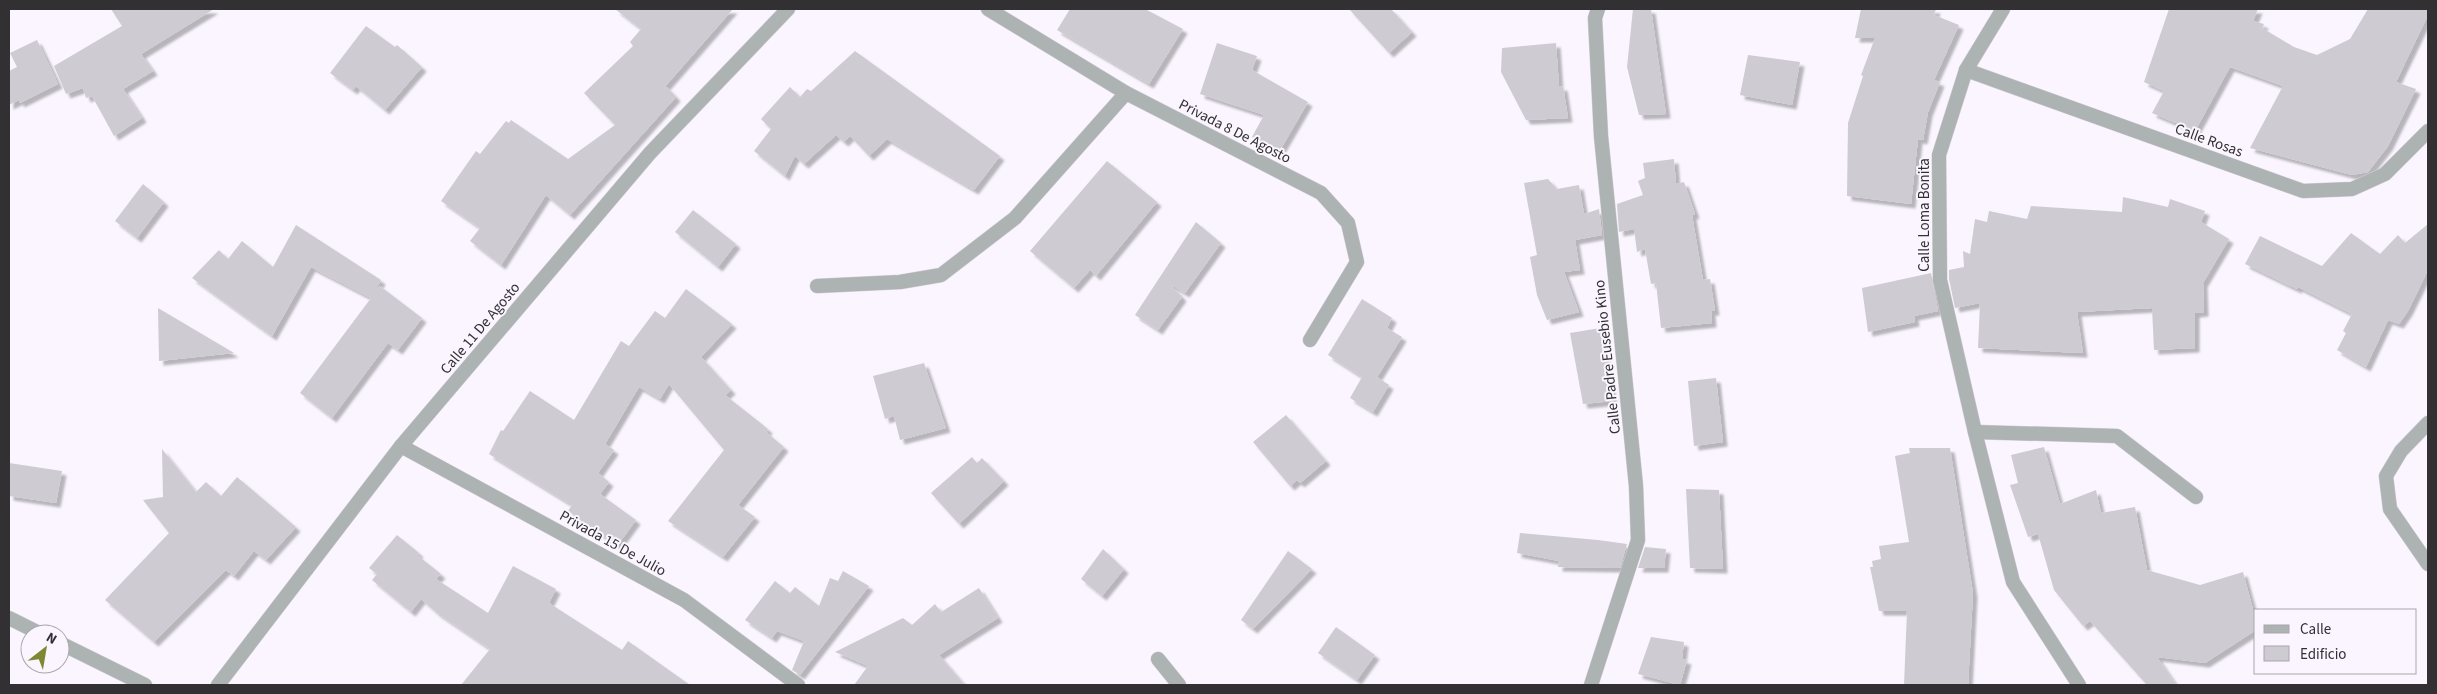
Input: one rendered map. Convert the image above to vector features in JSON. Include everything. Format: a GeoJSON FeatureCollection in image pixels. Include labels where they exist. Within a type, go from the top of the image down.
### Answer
{"type":"FeatureCollection","features":[{"type":"Feature","properties":{"kind":"street","name":"Calle 11 De Agosto"},"geometry":{"type":"LineString","coordinates":[[218,685],[401,446],[650,153],[788,9]]}},
{"type":"Feature","properties":{"kind":"street","name":"Privada 8 De Agosto"},"geometry":{"type":"LineString","coordinates":[[988,9],[1126,93],[1321,193],[1348,223],[1357,262],[1310,340]]}},
{"type":"Feature","properties":{"kind":"street","name":"Calle Loma Bonita"},"geometry":{"type":"LineString","coordinates":[[2003,9],[1966,70],[1939,155],[1940,280],[1975,432],[2013,582],[2079,685]]}},
{"type":"Feature","properties":{"kind":"street","name":"Calle Padre Eusebio Kino"},"geometry":{"type":"LineString","coordinates":[[1591,685],[1638,540],[1636,486],[1601,136],[1594,12]]}},
{"type":"Feature","properties":{"kind":"street","name":"Calle Rosas"},"geometry":{"type":"LineString","coordinates":[[1966,70],[2303,191],[2352,190],[2385,174],[2428,131]]}},
{"type":"Feature","properties":{"kind":"street"},"geometry":{"type":"LineString","coordinates":[[817,286],[900,282],[941,275],[1016,218],[1126,93]]}},
{"type":"Feature","properties":{"kind":"street"},"geometry":{"type":"LineString","coordinates":[[2428,423],[2401,451],[2386,476],[2390,509],[2428,564]]}},
{"type":"Feature","properties":{"kind":"street"},"geometry":{"type":"LineString","coordinates":[[1975,432],[2117,436],[2196,497]]}},
{"type":"Feature","properties":{"kind":"street","name":"Privada 15 De Julio"},"geometry":{"type":"LineString","coordinates":[[401,446],[684,600],[798,685]]}},
{"type":"Feature","properties":{"kind":"street"},"geometry":{"type":"LineString","coordinates":[[9,618],[21,624]]}},
{"type":"Feature","properties":{"kind":"street"},"geometry":{"type":"LineString","coordinates":[[70,648],[145,685]]}},
{"type":"Feature","properties":{"kind":"street"},"geometry":{"type":"LineString","coordinates":[[1158,659],[1179,685]]}},
{"type":"Feature","properties":{"kind":"building"},"geometry":{"type":"Polygon","coordinates":[[[111,9],[214,9],[141,54],[153,71],[123,89],[142,118],[114,136],[92,96],[86,98],[83,88],[66,94],[54,66],[122,26],[111,9]]]}},
{"type":"Feature","properties":{"kind":"building"},"geometry":{"type":"Polygon","coordinates":[[[615,9],[733,9],[662,90],[667,87],[676,97],[570,215],[546,195],[501,265],[470,241],[480,228],[441,201],[476,151],[480,154],[506,121],[509,123],[511,120],[568,159],[615,125],[584,93],[633,46],[630,42],[641,29],[615,9]]]}},
{"type":"Feature","properties":{"kind":"building"},"geometry":{"type":"Polygon","coordinates":[[[1070,9],[1145,9],[1183,29],[1149,84],[1057,30],[1070,9]]]}},
{"type":"Feature","properties":{"kind":"building"},"geometry":{"type":"Polygon","coordinates":[[[1349,9],[1391,9],[1412,32],[1389,53],[1349,9]]]}},
{"type":"Feature","properties":{"kind":"building"},"geometry":{"type":"Polygon","coordinates":[[[1633,9],[1651,9],[1666,114],[1639,115],[1627,67],[1633,9]]]}},
{"type":"Feature","properties":{"kind":"building"},"geometry":{"type":"Polygon","coordinates":[[[1861,9],[1936,9],[1934,15],[1959,25],[1934,80],[1940,82],[1928,112],[1923,140],[1918,139],[1911,204],[1847,196],[1848,123],[1863,76],[1861,75],[1875,38],[1855,38],[1861,9]]]}},
{"type":"Feature","properties":{"kind":"building"},"geometry":{"type":"Polygon","coordinates":[[[2169,9],[2258,9],[2253,21],[2264,24],[2262,28],[2294,47],[2317,55],[2350,39],[2368,9],[2428,9],[2428,15],[2396,82],[2416,89],[2388,146],[2368,172],[2352,175],[2250,148],[2283,86],[2230,67],[2195,131],[2152,113],[2164,91],[2144,82],[2169,9]]]}},
{"type":"Feature","properties":{"kind":"building"},"geometry":{"type":"Polygon","coordinates":[[[366,26],[395,47],[397,45],[422,67],[385,110],[356,86],[353,90],[330,73],[366,26]]]}},
{"type":"Feature","properties":{"kind":"building"},"geometry":{"type":"Polygon","coordinates":[[[37,40],[58,84],[20,103],[19,100],[9,105],[9,71],[17,67],[10,53],[37,40]]]}},
{"type":"Feature","properties":{"kind":"building"},"geometry":{"type":"Polygon","coordinates":[[[1217,43],[1257,56],[1252,70],[1308,102],[1279,152],[1252,137],[1264,115],[1200,94],[1217,43]]]}},
{"type":"Feature","properties":{"kind":"building"},"geometry":{"type":"Polygon","coordinates":[[[1556,43],[1559,87],[1563,86],[1568,118],[1526,120],[1501,72],[1502,48],[1556,43]]]}},
{"type":"Feature","properties":{"kind":"building"},"geometry":{"type":"Polygon","coordinates":[[[855,51],[1000,156],[974,190],[887,139],[869,156],[850,136],[844,142],[836,135],[804,164],[795,156],[785,176],[754,151],[771,129],[761,119],[790,87],[800,97],[807,89],[811,91],[855,51]]]}},
{"type":"Feature","properties":{"kind":"building"},"geometry":{"type":"Polygon","coordinates":[[[1748,55],[1800,62],[1792,105],[1740,95],[1748,55]]]}},
{"type":"Feature","properties":{"kind":"building"},"geometry":{"type":"Polygon","coordinates":[[[1674,159],[1676,184],[1684,182],[1695,214],[1692,215],[1703,280],[1710,279],[1715,311],[1711,311],[1712,323],[1661,328],[1656,283],[1651,284],[1645,249],[1637,252],[1634,229],[1619,232],[1617,204],[1643,195],[1638,181],[1645,178],[1643,163],[1674,159]]]}},
{"type":"Feature","properties":{"kind":"building"},"geometry":{"type":"Polygon","coordinates":[[[1107,161],[1157,202],[1096,276],[1090,270],[1074,288],[1030,251],[1107,161]]]}},
{"type":"Feature","properties":{"kind":"building"},"geometry":{"type":"Polygon","coordinates":[[[1548,179],[1557,189],[1579,185],[1584,214],[1599,209],[1602,235],[1575,240],[1580,270],[1564,272],[1579,312],[1547,320],[1537,295],[1530,257],[1537,255],[1524,183],[1548,179]]]}},
{"type":"Feature","properties":{"kind":"building"},"geometry":{"type":"Polygon","coordinates":[[[143,184],[164,202],[137,238],[115,221],[143,184]]]}},
{"type":"Feature","properties":{"kind":"building"},"geometry":{"type":"Polygon","coordinates":[[[2123,197],[2168,207],[2170,199],[2205,211],[2201,222],[2229,239],[2203,283],[2204,312],[2195,313],[2195,348],[2154,350],[2152,308],[2077,312],[2083,353],[1978,348],[1980,303],[1955,308],[1949,279],[1949,270],[1964,267],[1963,251],[1970,254],[1975,219],[1987,222],[1989,211],[2027,219],[2031,206],[2122,212],[2123,197]]]}},
{"type":"Feature","properties":{"kind":"building"},"geometry":{"type":"Polygon","coordinates":[[[693,210],[736,244],[718,267],[675,232],[693,210]]]}},
{"type":"Feature","properties":{"kind":"building"},"geometry":{"type":"Polygon","coordinates":[[[1196,222],[1221,243],[1185,293],[1170,284],[1182,297],[1158,330],[1135,315],[1196,222]]]}},
{"type":"Feature","properties":{"kind":"building"},"geometry":{"type":"Polygon","coordinates":[[[2428,224],[2428,270],[2408,311],[2399,324],[2388,320],[2366,367],[2337,350],[2346,333],[2343,331],[2352,314],[2298,287],[2297,289],[2245,264],[2260,236],[2322,266],[2351,233],[2380,254],[2398,235],[2405,243],[2428,224]]]}},
{"type":"Feature","properties":{"kind":"building"},"geometry":{"type":"Polygon","coordinates":[[[296,225],[381,280],[373,295],[380,286],[422,318],[398,350],[388,343],[332,418],[300,393],[371,298],[311,267],[272,336],[192,278],[219,250],[228,259],[242,241],[273,267],[296,225]]]}},
{"type":"Feature","properties":{"kind":"building"},"geometry":{"type":"Polygon","coordinates":[[[1931,273],[1938,311],[1914,316],[1915,322],[1868,332],[1862,288],[1931,273]]]}},
{"type":"Feature","properties":{"kind":"building"},"geometry":{"type":"Polygon","coordinates":[[[686,289],[732,324],[701,357],[731,390],[725,395],[768,429],[766,432],[784,447],[738,505],[755,517],[723,557],[668,521],[724,450],[669,384],[660,399],[639,387],[605,444],[614,450],[598,473],[609,482],[600,494],[636,520],[617,546],[568,511],[572,505],[489,454],[501,430],[503,431],[530,391],[574,420],[621,341],[629,346],[655,311],[665,318],[686,289]]]}},
{"type":"Feature","properties":{"kind":"building"},"geometry":{"type":"Polygon","coordinates":[[[1362,299],[1392,318],[1387,328],[1402,337],[1377,377],[1389,385],[1373,412],[1350,398],[1362,377],[1328,355],[1362,299]]]}},
{"type":"Feature","properties":{"kind":"building"},"geometry":{"type":"Polygon","coordinates":[[[158,308],[234,353],[159,361],[158,308]]]}},
{"type":"Feature","properties":{"kind":"building"},"geometry":{"type":"Polygon","coordinates":[[[1600,328],[1613,401],[1583,404],[1570,333],[1600,328]]]}},
{"type":"Feature","properties":{"kind":"building"},"geometry":{"type":"Polygon","coordinates":[[[924,363],[946,428],[900,440],[894,416],[885,419],[873,376],[924,363]]]}},
{"type":"Feature","properties":{"kind":"building"},"geometry":{"type":"Polygon","coordinates":[[[1716,378],[1723,442],[1694,446],[1688,381],[1716,378]]]}},
{"type":"Feature","properties":{"kind":"building"},"geometry":{"type":"Polygon","coordinates":[[[1286,415],[1326,461],[1300,483],[1297,480],[1290,486],[1253,442],[1286,415]]]}},
{"type":"Feature","properties":{"kind":"building"},"geometry":{"type":"Polygon","coordinates":[[[2044,447],[2060,504],[2096,490],[2101,513],[2135,507],[2147,570],[2200,585],[2243,572],[2254,613],[2254,631],[2205,663],[2157,657],[2176,685],[2147,685],[2090,621],[2083,626],[2054,590],[2038,534],[2028,537],[2010,485],[2018,483],[2011,455],[2044,447]]]}},
{"type":"Feature","properties":{"kind":"building"},"geometry":{"type":"Polygon","coordinates":[[[1909,448],[1950,448],[1973,593],[1968,685],[1904,685],[1907,611],[1879,611],[1870,567],[1873,567],[1872,561],[1881,559],[1879,546],[1909,542],[1895,456],[1910,453],[1909,448]]]}},
{"type":"Feature","properties":{"kind":"building"},"geometry":{"type":"Polygon","coordinates":[[[162,449],[196,492],[206,482],[221,496],[237,477],[296,527],[266,560],[254,551],[234,576],[226,570],[154,642],[105,600],[169,533],[143,500],[163,497],[162,449]]]}},
{"type":"Feature","properties":{"kind":"building"},"geometry":{"type":"Polygon","coordinates":[[[972,457],[977,463],[982,458],[1004,481],[959,524],[931,493],[972,457]]]}},
{"type":"Feature","properties":{"kind":"building"},"geometry":{"type":"Polygon","coordinates":[[[9,463],[62,471],[56,503],[9,496],[9,463]]]}},
{"type":"Feature","properties":{"kind":"building"},"geometry":{"type":"Polygon","coordinates":[[[1686,489],[1719,490],[1723,569],[1690,568],[1686,489]]]}},
{"type":"Feature","properties":{"kind":"building"},"geometry":{"type":"Polygon","coordinates":[[[1520,533],[1627,544],[1620,568],[1558,567],[1559,561],[1517,553],[1520,533]]]}},
{"type":"Feature","properties":{"kind":"building"},"geometry":{"type":"Polygon","coordinates":[[[397,535],[419,553],[417,555],[441,574],[436,579],[488,613],[513,566],[556,589],[549,603],[622,650],[628,641],[690,685],[461,685],[490,649],[437,613],[421,599],[411,612],[372,580],[377,574],[369,568],[397,535]]]}},
{"type":"Feature","properties":{"kind":"building"},"geometry":{"type":"Polygon","coordinates":[[[1645,547],[1666,549],[1664,568],[1638,568],[1645,547]]]}},
{"type":"Feature","properties":{"kind":"building"},"geometry":{"type":"Polygon","coordinates":[[[1103,549],[1124,569],[1102,596],[1081,579],[1103,549]]]}},
{"type":"Feature","properties":{"kind":"building"},"geometry":{"type":"Polygon","coordinates":[[[1288,551],[1312,569],[1253,629],[1241,620],[1288,551]]]}},
{"type":"Feature","properties":{"kind":"building"},"geometry":{"type":"Polygon","coordinates":[[[843,571],[869,586],[800,675],[792,670],[804,641],[777,631],[772,638],[745,620],[775,581],[790,593],[795,587],[819,606],[830,578],[838,581],[843,571]]]}},
{"type":"Feature","properties":{"kind":"building"},"geometry":{"type":"Polygon","coordinates":[[[979,588],[998,618],[939,655],[965,685],[854,685],[868,666],[835,652],[903,618],[912,625],[935,604],[941,612],[979,588]]]}},
{"type":"Feature","properties":{"kind":"building"},"geometry":{"type":"Polygon","coordinates":[[[1336,627],[1375,655],[1357,680],[1318,653],[1336,627]]]}},
{"type":"Feature","properties":{"kind":"building"},"geometry":{"type":"Polygon","coordinates":[[[1651,637],[1684,642],[1682,659],[1687,660],[1680,685],[1638,674],[1651,637]]]}}]}
